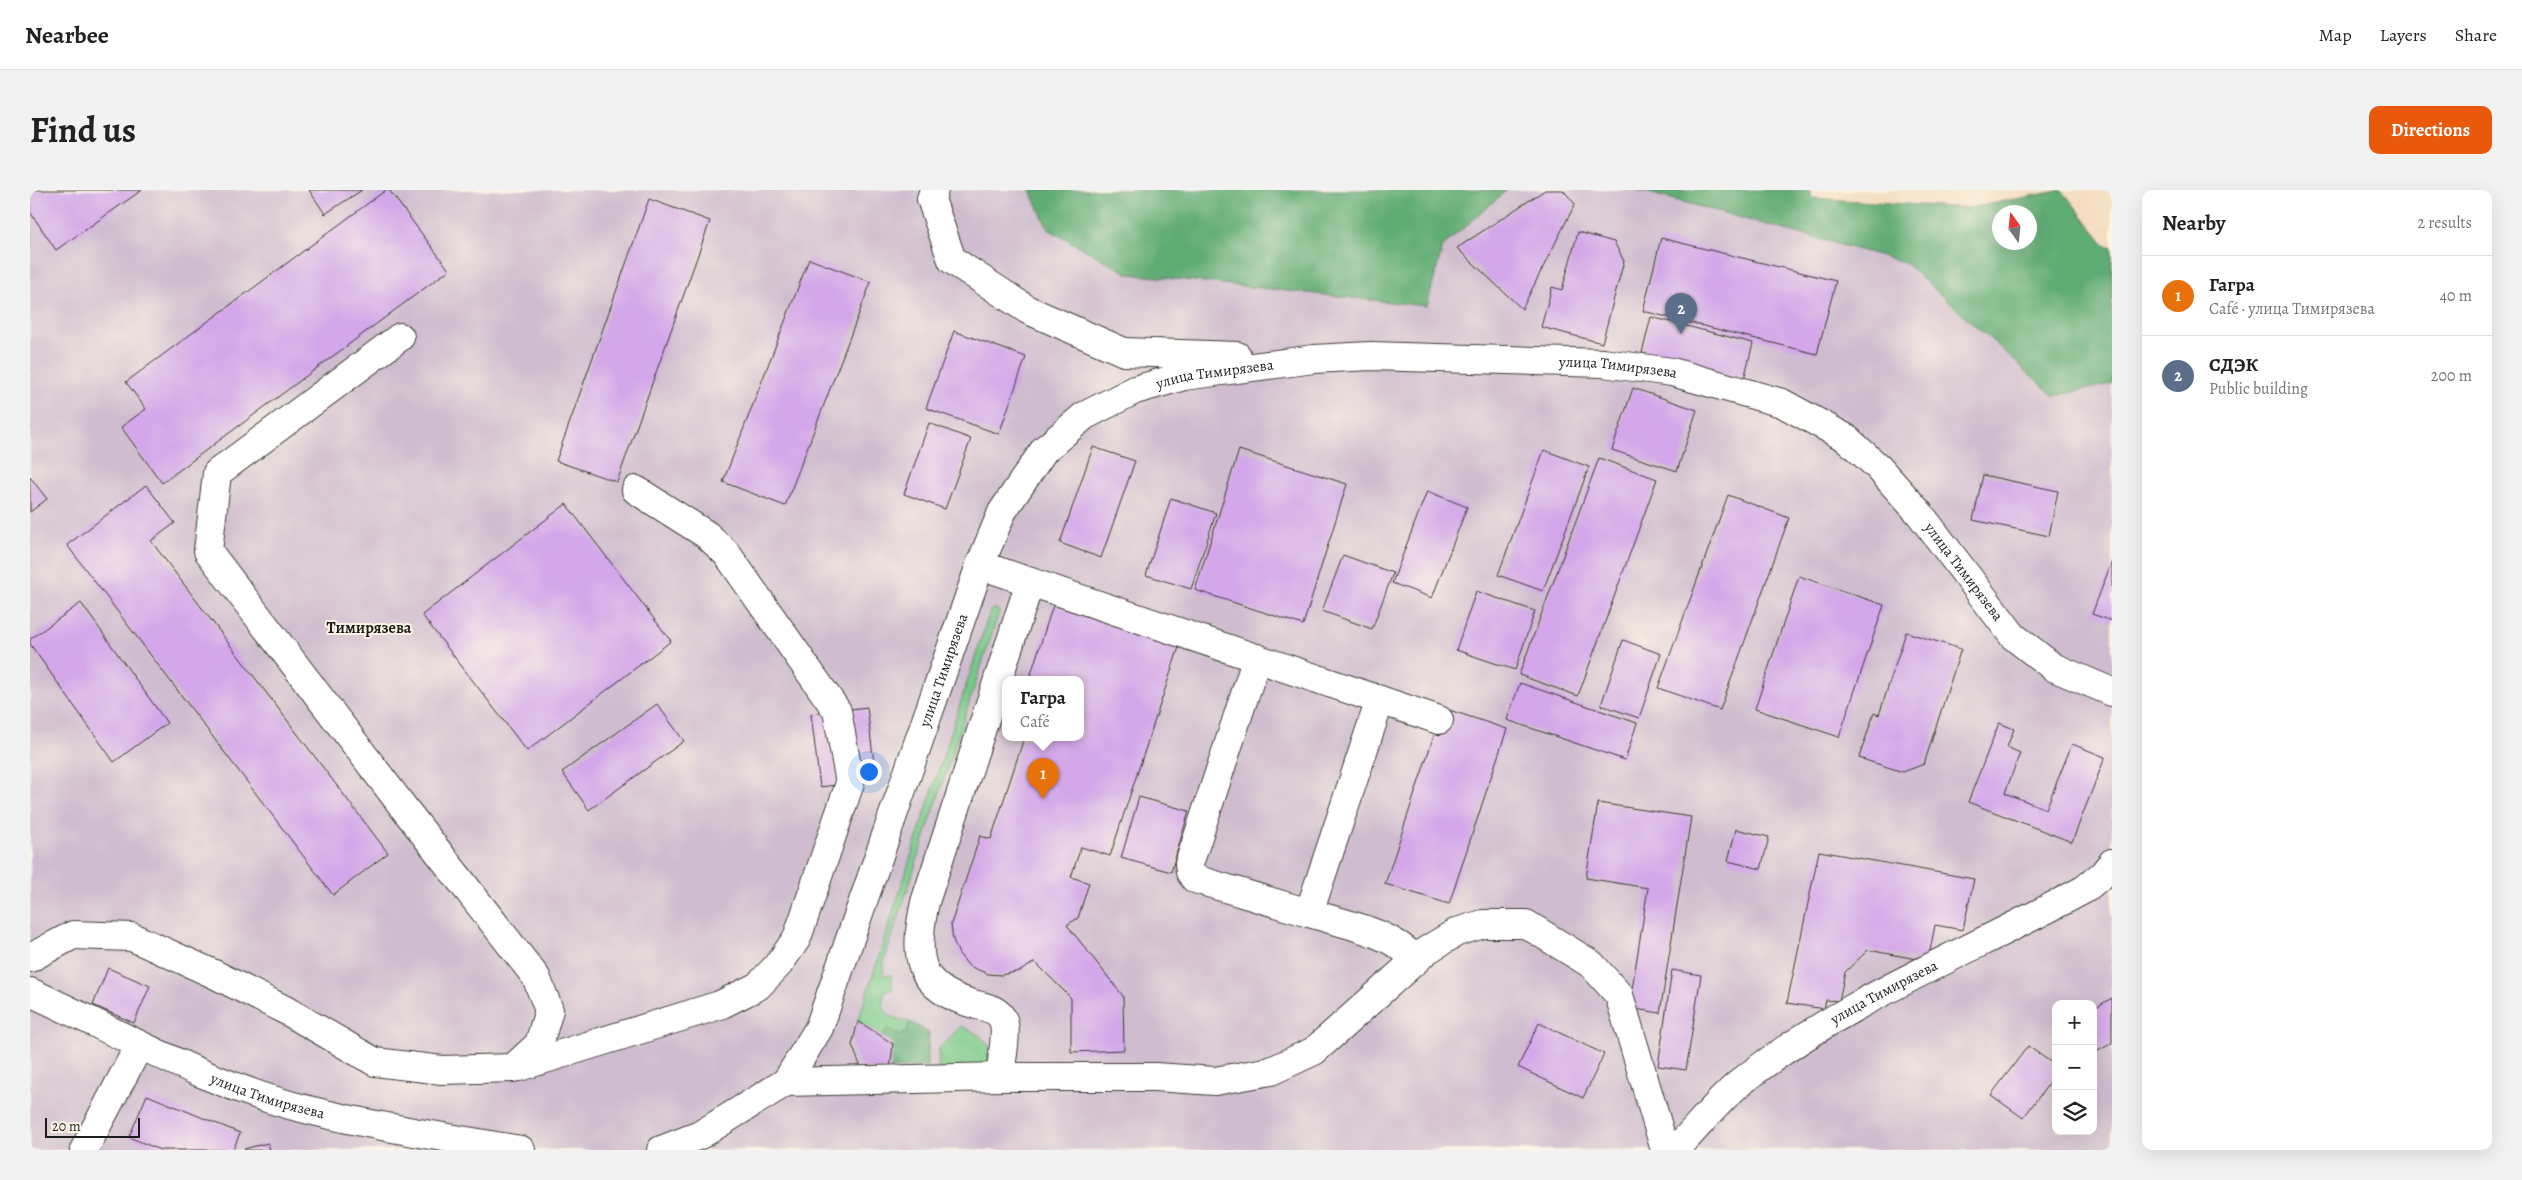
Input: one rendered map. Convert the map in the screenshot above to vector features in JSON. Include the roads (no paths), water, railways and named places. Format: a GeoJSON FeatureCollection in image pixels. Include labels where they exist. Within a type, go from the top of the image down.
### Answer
{"type":"FeatureCollection","features":[{"type":"Feature","properties":{"kind":"street"},"geometry":{"type":"LineString","coordinates":[[934,190],[931,200],[952,260],[1028,310],[1124,352],[1314,359]]}},
{"type":"Feature","properties":{"kind":"street"},"geometry":{"type":"LineString","coordinates":[[400,337],[218,473],[208,551],[407,812],[536,977],[548,1010],[539,1044],[513,1068]]}},
{"type":"Feature","properties":{"kind":"street","name":"улица Тимирязева"},"geometry":{"type":"LineString","coordinates":[[661,1150],[700,1135],[744,1110],[786,1082],[819,1028],[980,565],[1002,512],[1044,450],[1084,416],[1135,390],[1184,376],[1314,359],[1370,356],[1602,363],[1672,372],[1782,403],[1846,438],[1878,467],[1920,514],[2013,636],[2053,666],[2112,692]]}},
{"type":"Feature","properties":{"kind":"street"},"geometry":{"type":"LineString","coordinates":[[30,958],[73,935],[132,937],[214,974],[279,1007],[375,1062],[442,1070],[513,1068],[720,1005],[758,986],[780,964],[797,938],[850,783],[837,711],[727,554],[707,535],[636,490]]}},
{"type":"Feature","properties":{"kind":"street"},"geometry":{"type":"LineString","coordinates":[[980,565],[1439,720]]}},
{"type":"Feature","properties":{"kind":"street"},"geometry":{"type":"LineString","coordinates":[[1000,1077],[1005,1032],[1003,1020],[994,1010],[951,997],[936,986],[925,971],[918,953],[919,931],[925,902],[1030,582]]}},
{"type":"Feature","properties":{"kind":"street"},"geometry":{"type":"LineString","coordinates":[[1258,658],[1188,864],[1190,872],[1195,879],[1386,938],[1404,948],[1416,960]]}},
{"type":"Feature","properties":{"kind":"street"},"geometry":{"type":"LineString","coordinates":[[1309,913],[1380,700]]}},
{"type":"Feature","properties":{"kind":"street","name":"улица Тимирязева"},"geometry":{"type":"LineString","coordinates":[[1675,1150],[1739,1084],[1788,1046],[1839,1016],[2084,889],[2103,874],[2112,863]]}},
{"type":"Feature","properties":{"kind":"street"},"geometry":{"type":"LineString","coordinates":[[786,1082],[1000,1077],[1155,1077],[1215,1081],[1271,1071],[1314,1051],[1427,950],[1456,932],[1483,924],[1526,924],[1591,964],[1619,995],[1665,1150]]}},
{"type":"Feature","properties":{"kind":"street","name":"улица Тимирязева"},"geometry":{"type":"LineString","coordinates":[[30,992],[140,1046],[237,1086],[304,1109],[521,1150]]}},
{"type":"Feature","properties":{"kind":"street"},"geometry":{"type":"LineString","coordinates":[[84,1150],[140,1046]]}},
{"type":"Feature","properties":{"kind":"place","name":"СДЭК"},"geometry":{"type":"Point","coordinates":[1681,334]}},
{"type":"Feature","properties":{"kind":"place","name":"Гагра"},"geometry":{"type":"Point","coordinates":[1043,799]}},
{"type":"Feature","properties":{"kind":"district","name":"Тимирязева"},"geometry":{"type":"Point","coordinates":[369,628]}}]}
